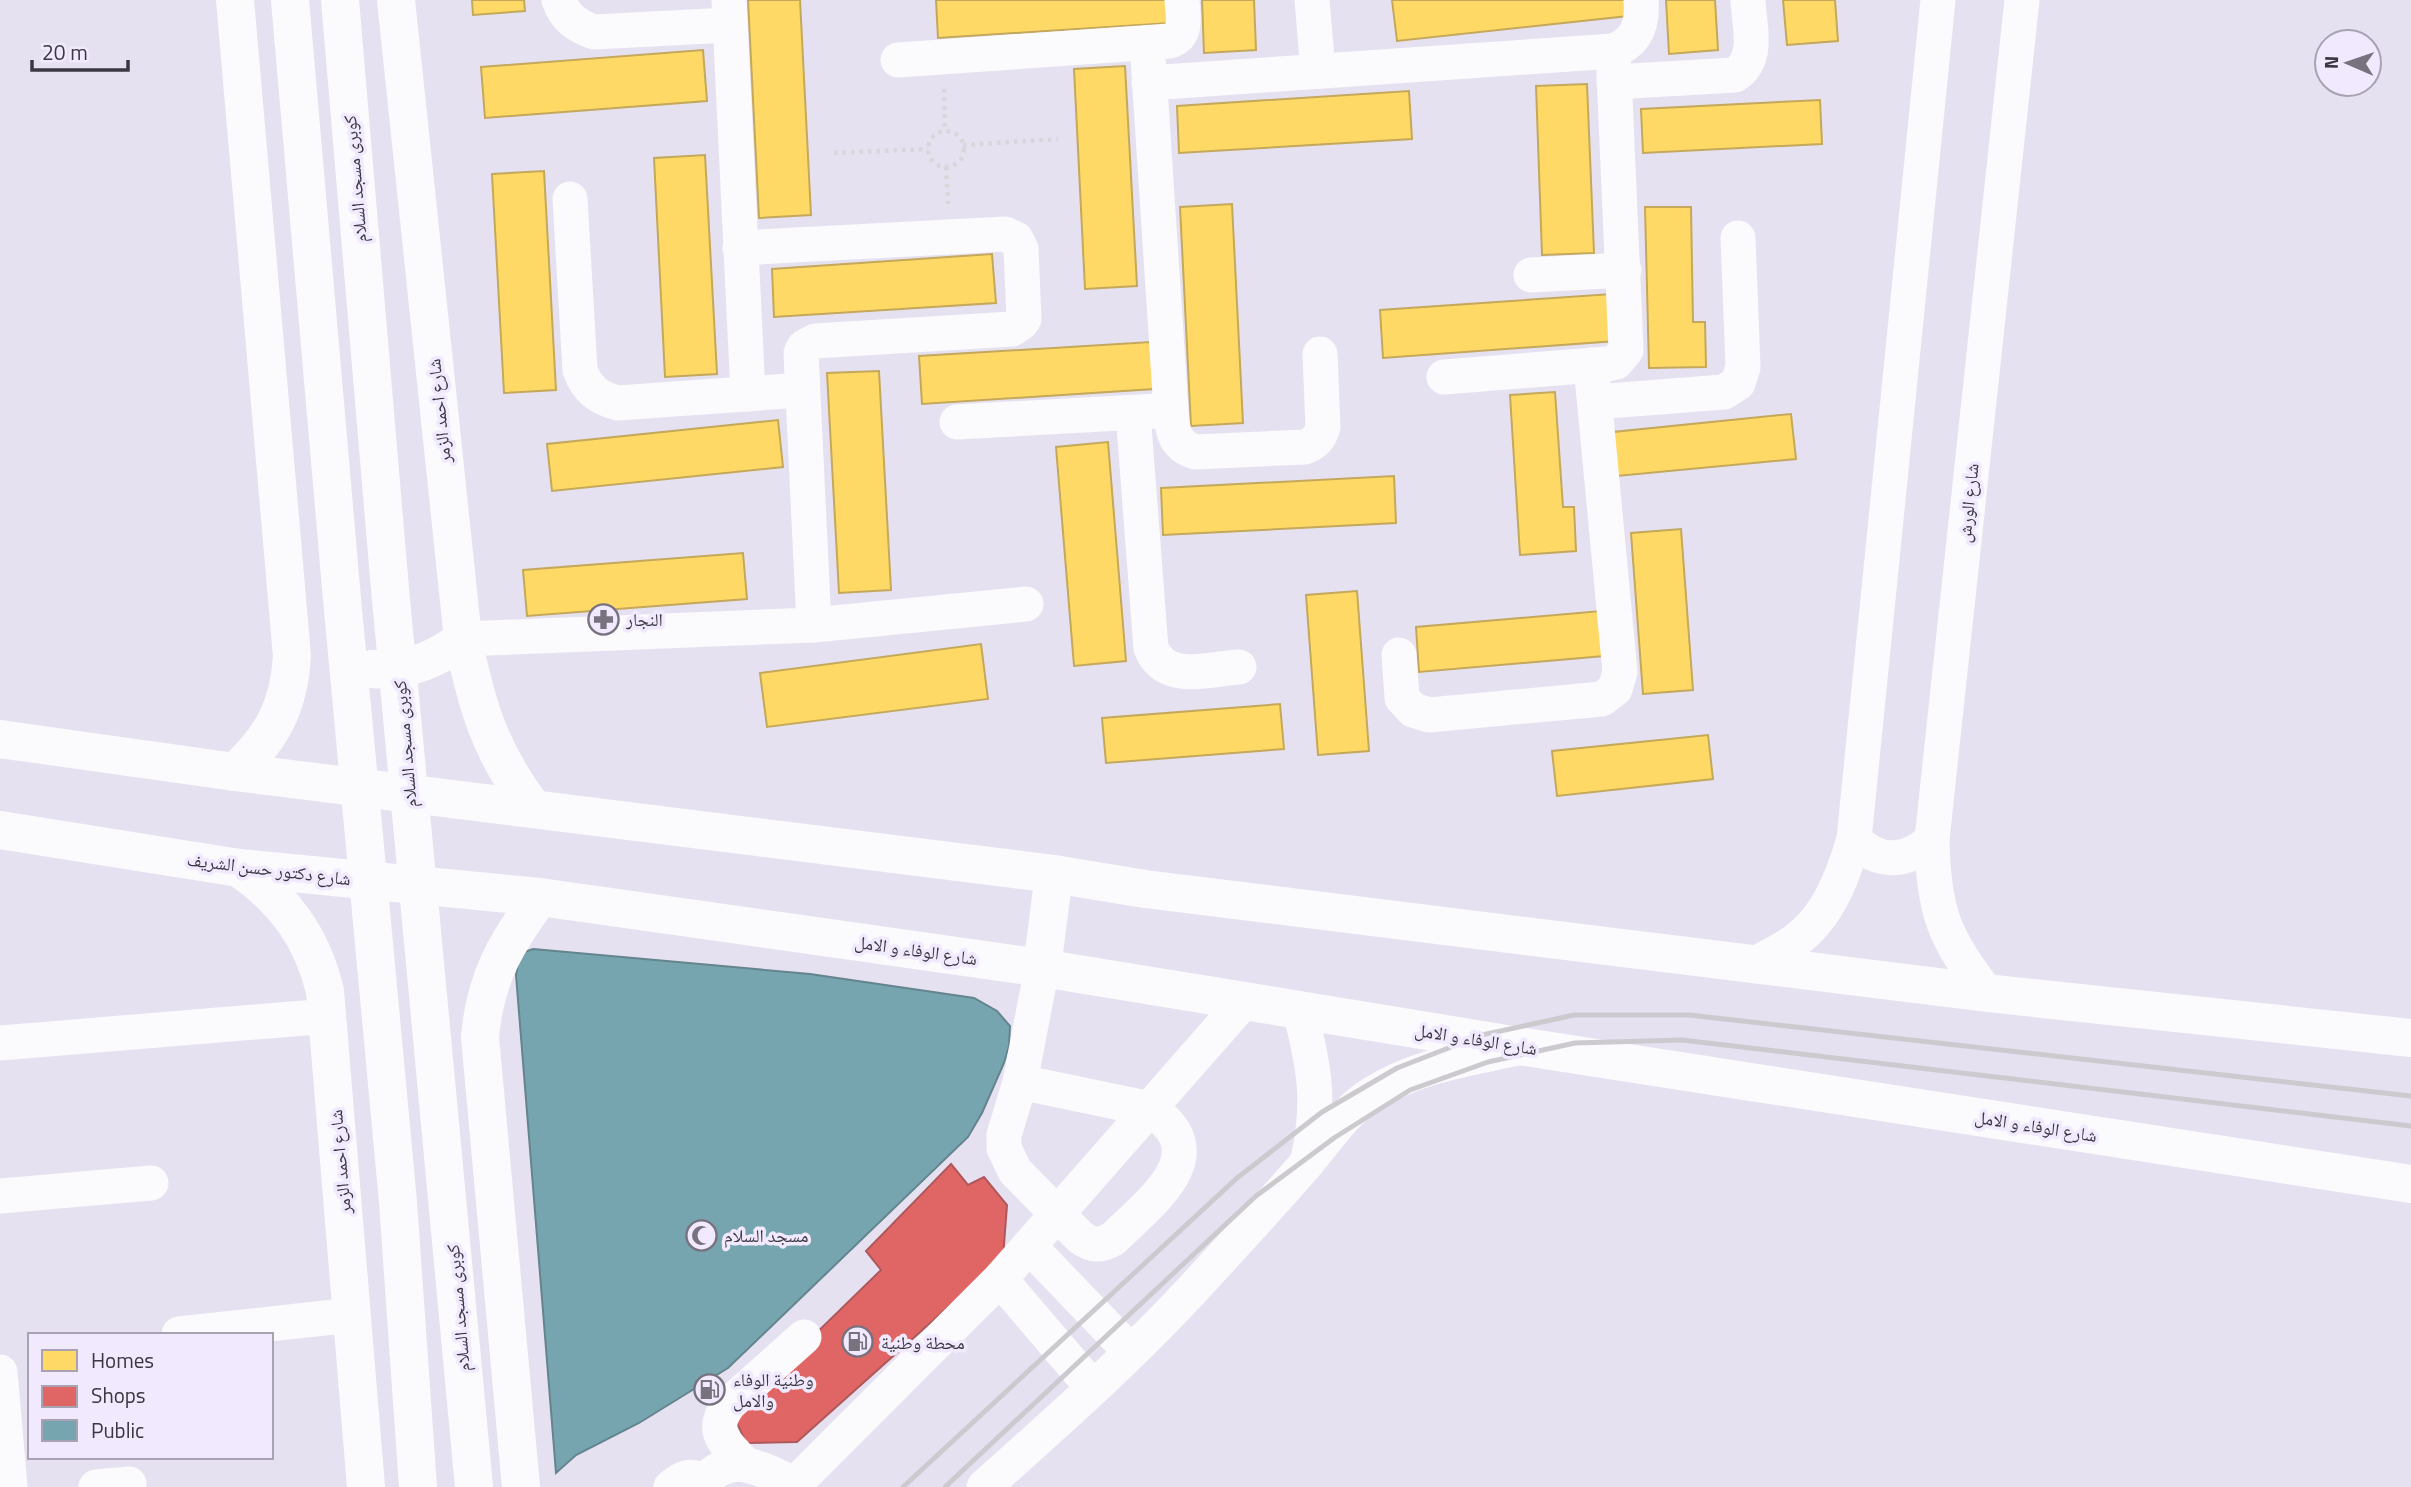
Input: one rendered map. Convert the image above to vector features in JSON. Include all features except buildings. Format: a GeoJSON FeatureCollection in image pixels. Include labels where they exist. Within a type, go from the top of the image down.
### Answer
{"type":"FeatureCollection","features":[{"type":"Feature","properties":{"kind":"main road"},"geometry":{"type":"LineString","coordinates":[[235,0],[292,656],[286,700],[277,720],[265,740],[235,772]]}},
{"type":"Feature","properties":{"kind":"main road"},"geometry":{"type":"LineString","coordinates":[[290,0],[341,599],[398,1202],[418,1487]]}},
{"type":"Feature","properties":{"kind":"main road","name":"كوبرى مسجد السلام"},"geometry":{"type":"LineString","coordinates":[[340,0],[390,589],[474,1487]]}},
{"type":"Feature","properties":{"kind":"main road","name":"شارع احمد الزمر"},"geometry":{"type":"LineString","coordinates":[[396,0],[463,639],[482,718],[495,750],[513,781],[533,807]]}},
{"type":"Feature","properties":{"kind":"main road"},"geometry":{"type":"LineString","coordinates":[[288,619],[302,636],[319,650],[360,668],[404,668],[435,657],[463,639]]}},
{"type":"Feature","properties":{"kind":"main road"},"geometry":{"type":"LineString","coordinates":[[0,740],[235,772],[1054,874],[1145,889],[1987,993],[2411,1038]]}},
{"type":"Feature","properties":{"kind":"main road","name":"شارع دكتور حسن الشريف"},"geometry":{"type":"LineString","coordinates":[[0,830],[239,868],[540,897]]}},
{"type":"Feature","properties":{"kind":"main road","name":"شارع احمد الزمر"},"geometry":{"type":"LineString","coordinates":[[239,868],[261,882],[279,900],[308,942],[318,965],[328,1016],[366,1487]]}},
{"type":"Feature","properties":{"kind":"main road"},"geometry":{"type":"LineString","coordinates":[[1042,968],[1054,874]]}},
{"type":"Feature","properties":{"kind":"main road"},"geometry":{"type":"LineString","coordinates":[[521,1487],[480,1037],[482,1014],[494,969],[504,948],[540,897]]}},
{"type":"Feature","properties":{"kind":"main road","name":"شارع الوفاء و الامل"},"geometry":{"type":"LineString","coordinates":[[540,897],[1042,968],[1525,1047],[2411,1184]]}},
{"type":"Feature","properties":{"kind":"main road"},"geometry":{"type":"LineString","coordinates":[[328,1016],[356,991],[391,980],[410,981],[428,985],[460,1006],[472,1020],[480,1037]]}},
{"type":"Feature","properties":{"kind":"street"},"geometry":{"type":"LineString","coordinates":[[559,0],[570,20],[594,32],[682,14],[729,13],[748,394]]}},
{"type":"Feature","properties":{"kind":"street"},"geometry":{"type":"LineString","coordinates":[[898,60],[1170,41],[1179,36],[1183,25],[1182,0]]}},
{"type":"Feature","properties":{"kind":"street"},"geometry":{"type":"LineString","coordinates":[[1312,0],[1318,71]]}},
{"type":"Feature","properties":{"kind":"street"},"geometry":{"type":"LineString","coordinates":[[1444,377],[1616,362],[1626,350],[1614,67],[1637,33],[1642,13],[1641,0]]}},
{"type":"Feature","properties":{"kind":"street"},"geometry":{"type":"LineString","coordinates":[[1149,83],[1318,71],[1614,67],[1735,75],[1749,62],[1751,52],[1748,0]]}},
{"type":"Feature","properties":{"kind":"street"},"geometry":{"type":"LineString","coordinates":[[1755,964],[1791,944],[1821,915],[1842,880],[1854,839],[1938,0]]}},
{"type":"Feature","properties":{"kind":"street","name":"شارع الورش"},"geometry":{"type":"LineString","coordinates":[[1987,993],[1961,960],[1942,923],[1933,881],[1933,839],[2022,0]]}},
{"type":"Feature","properties":{"kind":"street"},"geometry":{"type":"LineString","coordinates":[[1147,43],[1175,438],[1196,452],[1305,447],[1312,444],[1321,434],[1323,427],[1320,354]]}},
{"type":"Feature","properties":{"kind":"street"},"geometry":{"type":"LineString","coordinates":[[570,199],[580,370],[593,393],[604,400],[618,402],[801,390]]}},
{"type":"Feature","properties":{"kind":"street"},"geometry":{"type":"LineString","coordinates":[[740,248],[1005,234],[1019,244],[1024,313],[1017,327],[815,341],[804,347],[801,353],[801,390],[814,625]]}},
{"type":"Feature","properties":{"kind":"street"},"geometry":{"type":"LineString","coordinates":[[1595,402],[1724,392],[1738,383],[1743,367],[1738,238]]}},
{"type":"Feature","properties":{"kind":"street"},"geometry":{"type":"LineString","coordinates":[[1531,275],[1624,270]]}},
{"type":"Feature","properties":{"kind":"street"},"geometry":{"type":"LineString","coordinates":[[1399,655],[1402,698],[1413,710],[1429,715],[1602,699],[1615,689],[1620,672],[1591,365]]}},
{"type":"Feature","properties":{"kind":"street"},"geometry":{"type":"LineString","coordinates":[[957,422],[1171,410]]}},
{"type":"Feature","properties":{"kind":"street"},"geometry":{"type":"LineString","coordinates":[[1133,413],[1151,648],[1154,657],[1160,664],[1176,672],[1239,667]]}},
{"type":"Feature","properties":{"kind":"street"},"geometry":{"type":"LineString","coordinates":[[463,639],[814,625],[1026,604]]}},
{"type":"Feature","properties":{"kind":"street"},"geometry":{"type":"LineString","coordinates":[[1854,839],[1874,856],[1886,859],[1900,859],[1912,855],[1933,839]]}},
{"type":"Feature","properties":{"kind":"street"},"geometry":{"type":"LineString","coordinates":[[1020,1082],[1150,1109],[1164,1118],[1174,1131],[1179,1148],[1178,1165],[1171,1181],[1113,1240],[1102,1245],[1090,1244],[1056,1215],[1015,1171],[1004,1148],[1004,1135],[1020,1082],[1042,968]]}},
{"type":"Feature","properties":{"kind":"street"},"geometry":{"type":"LineString","coordinates":[[804,1338],[729,1404],[720,1420],[721,1439],[744,1463],[794,1485],[1000,1279],[1244,1001]]}},
{"type":"Feature","properties":{"kind":"street"},"geometry":{"type":"LineString","coordinates":[[1300,1010],[1313,1065],[1316,1097],[1315,1129],[1307,1163]]}},
{"type":"Feature","properties":{"kind":"street"},"geometry":{"type":"LineString","coordinates":[[0,1043],[328,1016]]}},
{"type":"Feature","properties":{"kind":"street"},"geometry":{"type":"LineString","coordinates":[[984,1487],[1093,1388],[1195,1287],[1307,1163],[1346,1115],[1368,1096],[1393,1081],[1420,1070],[1525,1047]]}},
{"type":"Feature","properties":{"kind":"street"},"geometry":{"type":"LineString","coordinates":[[0,1196],[151,1183]]}},
{"type":"Feature","properties":{"kind":"street"},"geometry":{"type":"LineString","coordinates":[[1029,1246],[1130,1351]]}},
{"type":"Feature","properties":{"kind":"street"},"geometry":{"type":"LineString","coordinates":[[1000,1279],[1093,1388]]}},
{"type":"Feature","properties":{"kind":"street"},"geometry":{"type":"LineString","coordinates":[[187,1333],[352,1315]]}},
{"type":"Feature","properties":{"kind":"street"},"geometry":{"type":"LineString","coordinates":[[0,1372],[10,1487]]}},
{"type":"Feature","properties":{"kind":"street"},"geometry":{"type":"LineString","coordinates":[[693,1485],[720,1467],[744,1463]]}},
{"type":"Feature","properties":{"kind":"path"},"geometry":{"type":"LineString","coordinates":[[945,130],[957,135],[963,145],[960,160],[946,167],[933,162],[928,149],[933,136],[945,130]]}},
{"type":"Feature","properties":{"kind":"path"},"geometry":{"type":"LineString","coordinates":[[963,145],[1058,139]]}},
{"type":"Feature","properties":{"kind":"path"},"geometry":{"type":"LineString","coordinates":[[834,153],[928,149]]}},
{"type":"Feature","properties":{"kind":"railway"},"geometry":{"type":"LineString","coordinates":[[903,1487],[1237,1178],[1322,1112],[1397,1068],[1482,1035],[1574,1015],[1689,1015],[2411,1096]]}},
{"type":"Feature","properties":{"kind":"railway"},"geometry":{"type":"LineString","coordinates":[[945,1487],[1256,1196],[1334,1138],[1410,1090],[1488,1062],[1575,1043],[1682,1040],[2411,1126]]}},
{"type":"Feature","properties":{"kind":"place","name":"النجار"},"geometry":{"type":"Point","coordinates":[603,619]}},
{"type":"Feature","properties":{"kind":"place","name":"مسجد السلام"},"geometry":{"type":"Point","coordinates":[701,1235]}},
{"type":"Feature","properties":{"kind":"place","name":"محطة وطنية"},"geometry":{"type":"Point","coordinates":[858,1342]}},
{"type":"Feature","properties":{"kind":"place","name":"وطنية الوفاء والامل"},"geometry":{"type":"Point","coordinates":[710,1389]}}]}
